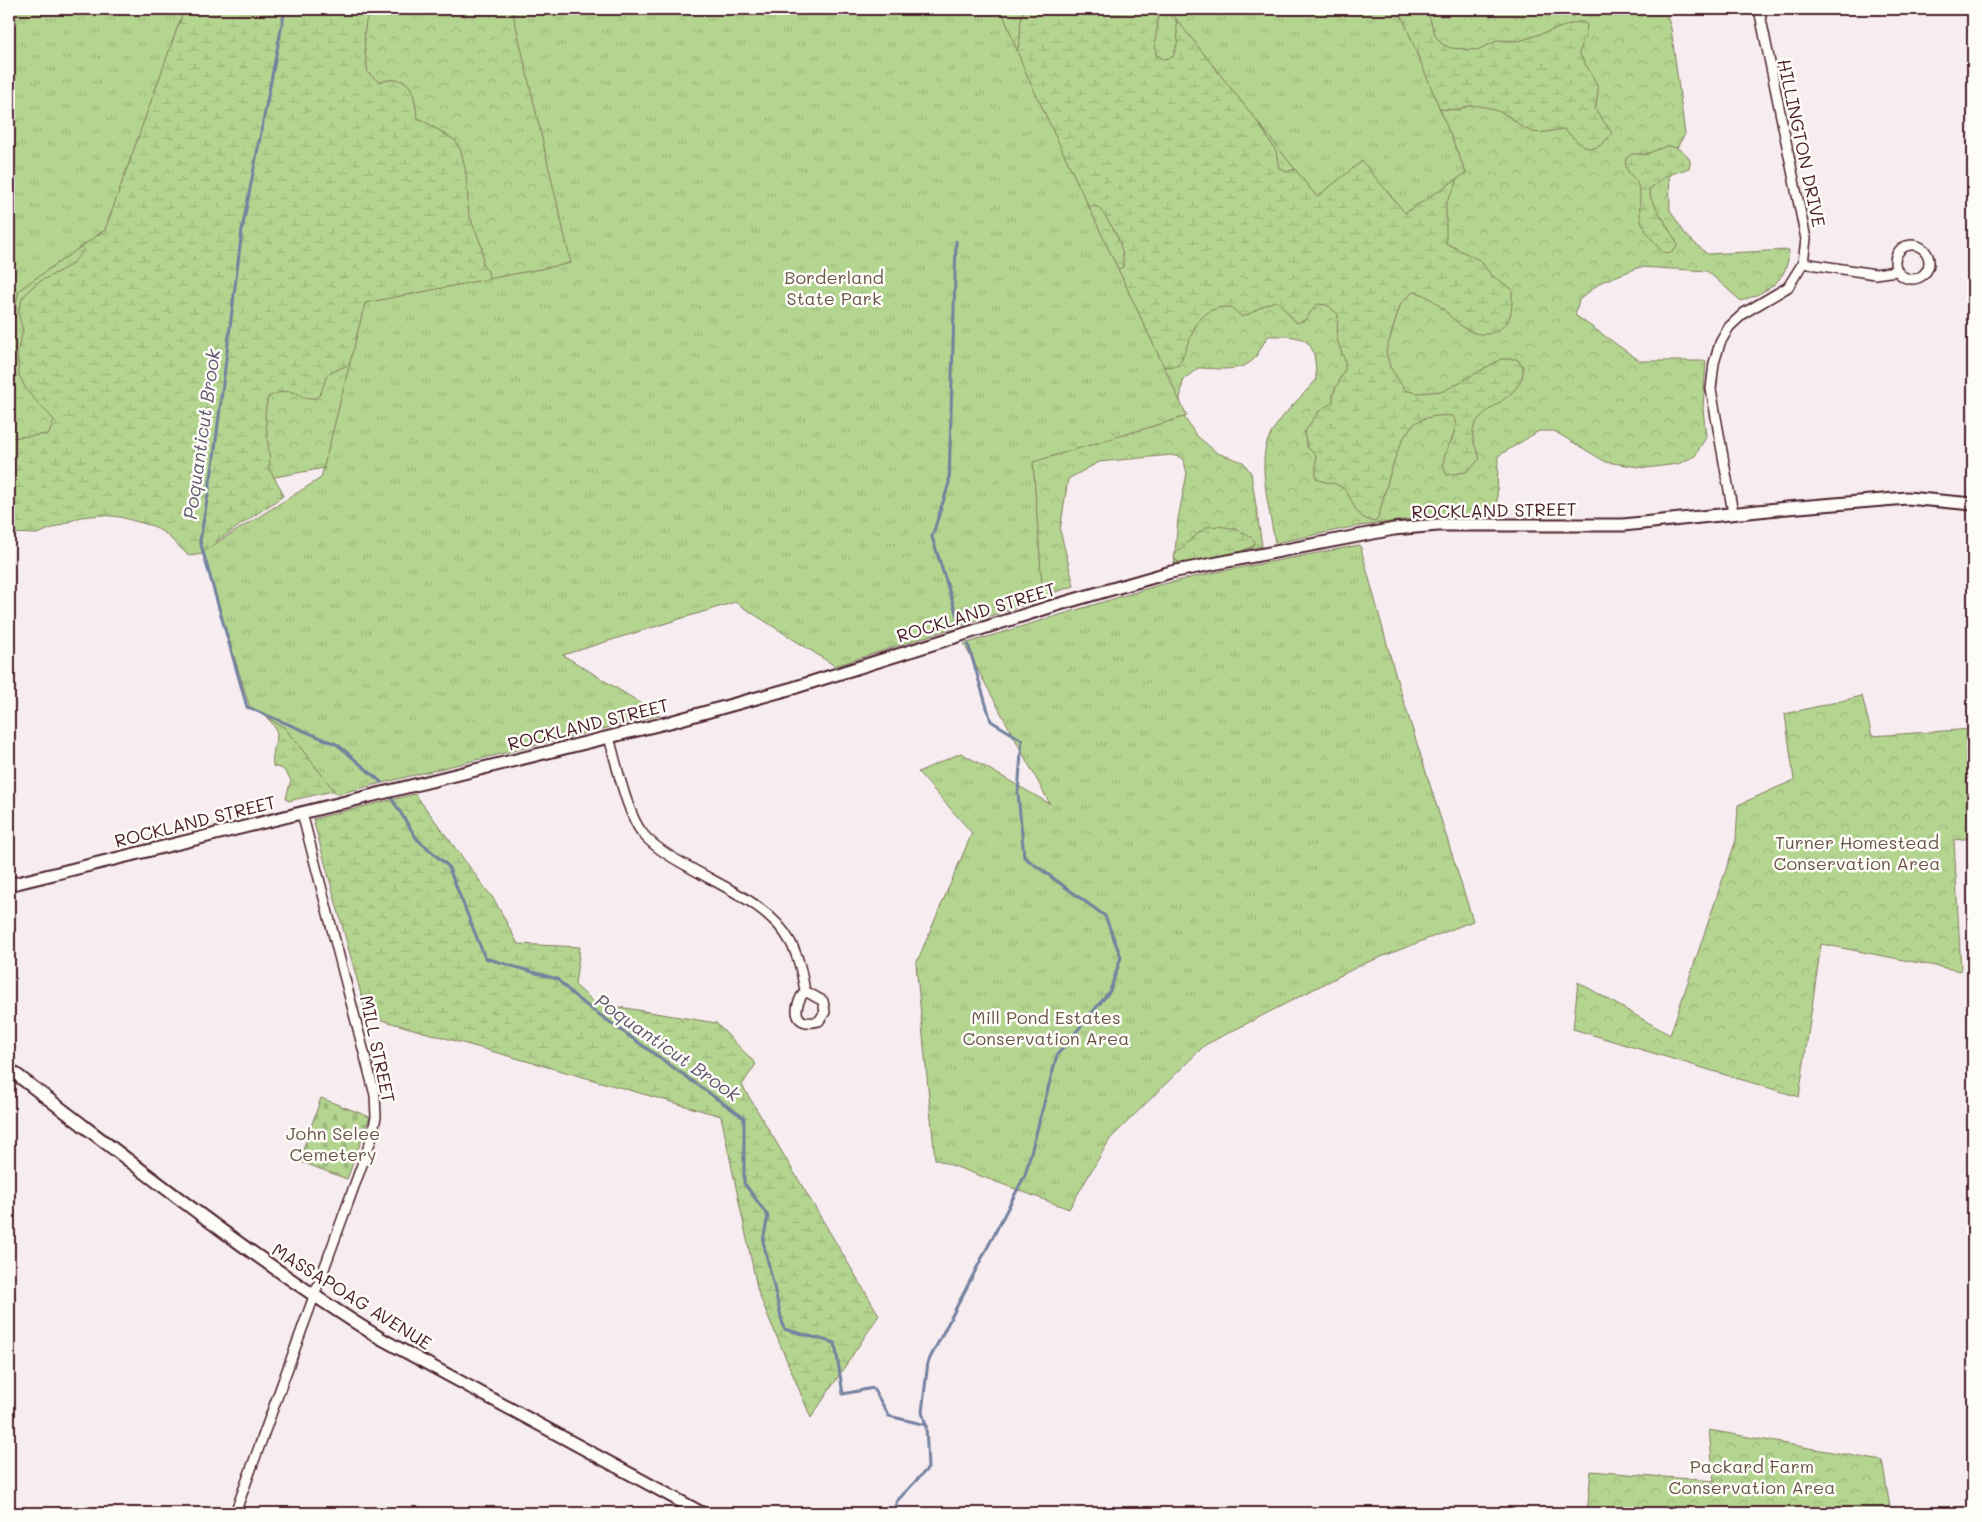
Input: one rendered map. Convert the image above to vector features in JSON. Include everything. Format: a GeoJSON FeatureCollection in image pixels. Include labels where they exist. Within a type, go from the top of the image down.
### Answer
{"type":"FeatureCollection","features":[{"type":"Feature","properties":{"kind":"street","name":"HILLINGTON DRIVE"},"geometry":{"type":"LineString","coordinates":[[1733,513],[1711,389],[1714,363],[1720,343],[1729,327],[1744,313],[1788,287],[1803,263],[1806,239],[1759,9]]}},
{"type":"Feature","properties":{"kind":"street"},"geometry":{"type":"LineString","coordinates":[[1917,246],[1927,252],[1928,269],[1918,279],[1904,279],[1896,271],[1895,260],[1902,247],[1917,246]]}},
{"type":"Feature","properties":{"kind":"street"},"geometry":{"type":"LineString","coordinates":[[1803,263],[1875,274],[1896,271]]}},
{"type":"Feature","properties":{"kind":"street","name":"ROCKLAND STREET"},"geometry":{"type":"LineString","coordinates":[[9,885],[609,737],[793,688],[1053,606],[1171,572],[1394,529],[1438,525],[1624,525],[1733,513],[1907,498],[1973,504]]}},
{"type":"Feature","properties":{"kind":"street"},"geometry":{"type":"LineString","coordinates":[[609,737],[633,816],[641,832],[651,843],[670,856],[743,898],[765,913],[778,925],[791,943],[798,959],[806,990]]}},
{"type":"Feature","properties":{"kind":"street","name":"MILL STREET"},"geometry":{"type":"LineString","coordinates":[[235,1513],[371,1140],[376,1108],[375,1096],[357,1020],[302,813]]}},
{"type":"Feature","properties":{"kind":"street","name":"MASSAPOAG AVENUE"},"geometry":{"type":"LineString","coordinates":[[9,1069],[209,1223],[315,1297],[380,1338],[702,1513]]}},
{"type":"Feature","properties":{"kind":"green space"},"geometry":{"type":"Polygon","coordinates":[[[9,9],[1665,9],[1671,28],[1685,134],[1669,161],[1670,210],[1685,234],[1707,254],[1789,250],[1788,261],[1785,270],[1775,284],[1741,301],[1707,271],[1640,267],[1601,282],[1579,300],[1575,315],[1640,361],[1706,361],[1703,409],[1706,437],[1695,456],[1678,464],[1646,468],[1606,462],[1554,431],[1539,431],[1498,456],[1497,506],[1491,518],[1420,518],[1353,527],[1275,543],[1264,476],[1265,450],[1277,424],[1316,380],[1316,366],[1311,348],[1307,342],[1292,337],[1268,336],[1255,358],[1241,367],[1227,369],[1198,368],[1183,380],[1180,399],[1182,414],[1196,435],[1217,453],[1243,462],[1251,473],[1262,546],[1174,564],[1178,519],[1187,473],[1183,458],[1171,455],[1099,462],[1068,479],[1060,530],[1074,586],[849,659],[516,481],[396,455],[253,481],[9,519],[9,9]]]}},
{"type":"Feature","properties":{"kind":"green space"},"geometry":{"type":"Polygon","coordinates":[[[9,9],[369,9],[364,40],[368,73],[379,82],[398,80],[405,82],[412,92],[417,117],[456,141],[461,151],[466,173],[469,215],[482,247],[483,266],[488,271],[489,279],[357,360],[327,375],[321,393],[316,398],[307,398],[289,392],[268,397],[265,412],[270,464],[268,467],[283,496],[217,541],[218,544],[203,554],[189,556],[166,534],[153,526],[120,517],[101,515],[81,517],[37,534],[9,533],[9,438],[49,434],[54,420],[27,391],[19,375],[17,353],[23,331],[18,312],[23,297],[35,284],[71,265],[84,250],[77,239],[9,9]]]}},
{"type":"Feature","properties":{"kind":"green space"},"geometry":{"type":"Polygon","coordinates":[[[9,9],[184,9],[105,230],[19,290],[9,338],[9,9]]]}},
{"type":"Feature","properties":{"kind":"green space","name":"Borderland State Park"},"geometry":{"type":"Polygon","coordinates":[[[512,9],[1001,9],[1025,71],[1187,416],[1033,462],[1043,599],[835,666],[735,602],[563,655],[660,715],[337,794],[285,728],[250,708],[202,552],[321,478],[365,303],[571,263],[512,9]]]}},
{"type":"Feature","properties":{"kind":"green space"},"geometry":{"type":"Polygon","coordinates":[[[1025,9],[1138,9],[1141,11],[1160,9],[1155,42],[1156,55],[1164,59],[1173,57],[1178,41],[1175,9],[1256,104],[1257,121],[1276,151],[1279,168],[1287,172],[1319,160],[1379,9],[1427,9],[1435,35],[1442,44],[1451,48],[1477,50],[1499,40],[1519,41],[1577,22],[1583,22],[1587,25],[1586,34],[1579,53],[1597,84],[1598,93],[1595,109],[1612,133],[1599,146],[1588,148],[1564,129],[1544,132],[1529,131],[1507,115],[1483,106],[1470,106],[1460,110],[1439,109],[1459,171],[1456,185],[1446,203],[1446,243],[1481,261],[1491,275],[1512,289],[1511,312],[1507,322],[1498,330],[1485,334],[1474,333],[1463,327],[1424,295],[1413,292],[1401,303],[1386,351],[1390,367],[1405,390],[1417,393],[1444,391],[1501,359],[1517,359],[1523,366],[1522,378],[1516,388],[1480,418],[1474,427],[1473,440],[1480,459],[1466,472],[1447,475],[1444,468],[1444,460],[1455,431],[1453,416],[1431,417],[1420,420],[1412,426],[1400,445],[1378,518],[1375,522],[1367,520],[1357,512],[1346,491],[1341,487],[1316,478],[1316,455],[1307,447],[1304,433],[1318,412],[1333,402],[1333,394],[1345,369],[1345,361],[1337,340],[1338,314],[1327,305],[1317,304],[1305,320],[1297,323],[1276,301],[1242,317],[1231,307],[1210,311],[1202,317],[1197,325],[1179,364],[1176,366],[1154,367],[1105,274],[1123,267],[1120,243],[1113,228],[1098,207],[1088,206],[1064,217],[1014,52],[1018,48],[1022,15],[1025,9]]]}},
{"type":"Feature","properties":{"kind":"green space"},"geometry":{"type":"Polygon","coordinates":[[[1171,9],[1399,9],[1466,173],[1405,213],[1362,161],[1317,197],[1173,15],[1171,9]]]}},
{"type":"Feature","properties":{"kind":"green space"},"geometry":{"type":"Polygon","coordinates":[[[1667,146],[1684,152],[1690,160],[1689,168],[1666,176],[1649,189],[1651,199],[1677,243],[1677,247],[1671,253],[1662,252],[1644,227],[1640,216],[1638,185],[1627,170],[1625,163],[1626,158],[1632,154],[1646,154],[1667,146]]]}},
{"type":"Feature","properties":{"kind":"green space"},"geometry":{"type":"Polygon","coordinates":[[[1206,527],[1226,527],[1238,530],[1255,541],[1254,545],[1237,553],[1215,559],[1193,562],[1176,561],[1174,557],[1176,552],[1206,527]]]}},
{"type":"Feature","properties":{"kind":"green space","name":"Mill Pond Estates Conservation Area"},"geometry":{"type":"Polygon","coordinates":[[[1360,545],[1396,677],[1473,921],[1361,965],[1205,1045],[1110,1139],[1069,1209],[935,1159],[916,964],[972,833],[918,772],[961,753],[1050,804],[964,644],[1159,585],[1360,545]]]}},
{"type":"Feature","properties":{"kind":"green space","name":"Turner Homestead Conservation Area"},"geometry":{"type":"Polygon","coordinates":[[[1862,696],[1872,736],[1973,729],[1973,838],[1954,840],[1961,971],[1821,944],[1799,1097],[1573,1029],[1578,982],[1670,1035],[1736,840],[1738,805],[1794,780],[1785,714],[1862,696]]]}},
{"type":"Feature","properties":{"kind":"green space"},"geometry":{"type":"Polygon","coordinates":[[[279,713],[346,788],[288,801],[286,798],[291,780],[283,769],[273,766],[277,734],[272,723],[265,716],[279,713]]]}},
{"type":"Feature","properties":{"kind":"green space"},"geometry":{"type":"Polygon","coordinates":[[[415,794],[495,901],[518,944],[580,947],[575,985],[595,1003],[716,1023],[756,1064],[742,1085],[879,1315],[811,1418],[758,1292],[721,1116],[367,1016],[313,819],[415,794]]]}},
{"type":"Feature","properties":{"kind":"green space","name":"John Selee Cemetery"},"geometry":{"type":"Polygon","coordinates":[[[321,1098],[370,1117],[347,1179],[299,1161],[321,1098]]]}},
{"type":"Feature","properties":{"kind":"green space","name":"Packard Farm Conservation Area"},"geometry":{"type":"Polygon","coordinates":[[[1709,1430],[1882,1461],[1891,1513],[1587,1513],[1591,1471],[1714,1481],[1709,1430]]]}},
{"type":"Feature","properties":{"kind":"waterway","name":"Poquanticut Brook"},"geometry":{"type":"LineString","coordinates":[[285,9],[242,230],[213,465],[200,541],[247,707],[338,745],[381,782]]}},
{"type":"Feature","properties":{"kind":"waterway"},"geometry":{"type":"LineString","coordinates":[[956,241],[949,483],[932,537],[959,622]]}},
{"type":"Feature","properties":{"kind":"waterway"},"geometry":{"type":"LineString","coordinates":[[897,1513],[896,1502],[928,1468],[926,1425],[922,1412],[928,1362],[1025,1175],[1057,1055],[1110,991],[1121,957],[1105,916],[1024,857],[1018,793],[1022,740],[991,721],[968,644]]}},
{"type":"Feature","properties":{"kind":"waterway","name":"Poquanticut Brook"},"geometry":{"type":"LineString","coordinates":[[392,799],[417,839],[448,866],[485,958],[557,979],[579,1000],[744,1118],[744,1183],[768,1216],[763,1241],[784,1329],[835,1343],[843,1394],[873,1388],[889,1416],[926,1425]]}}]}
